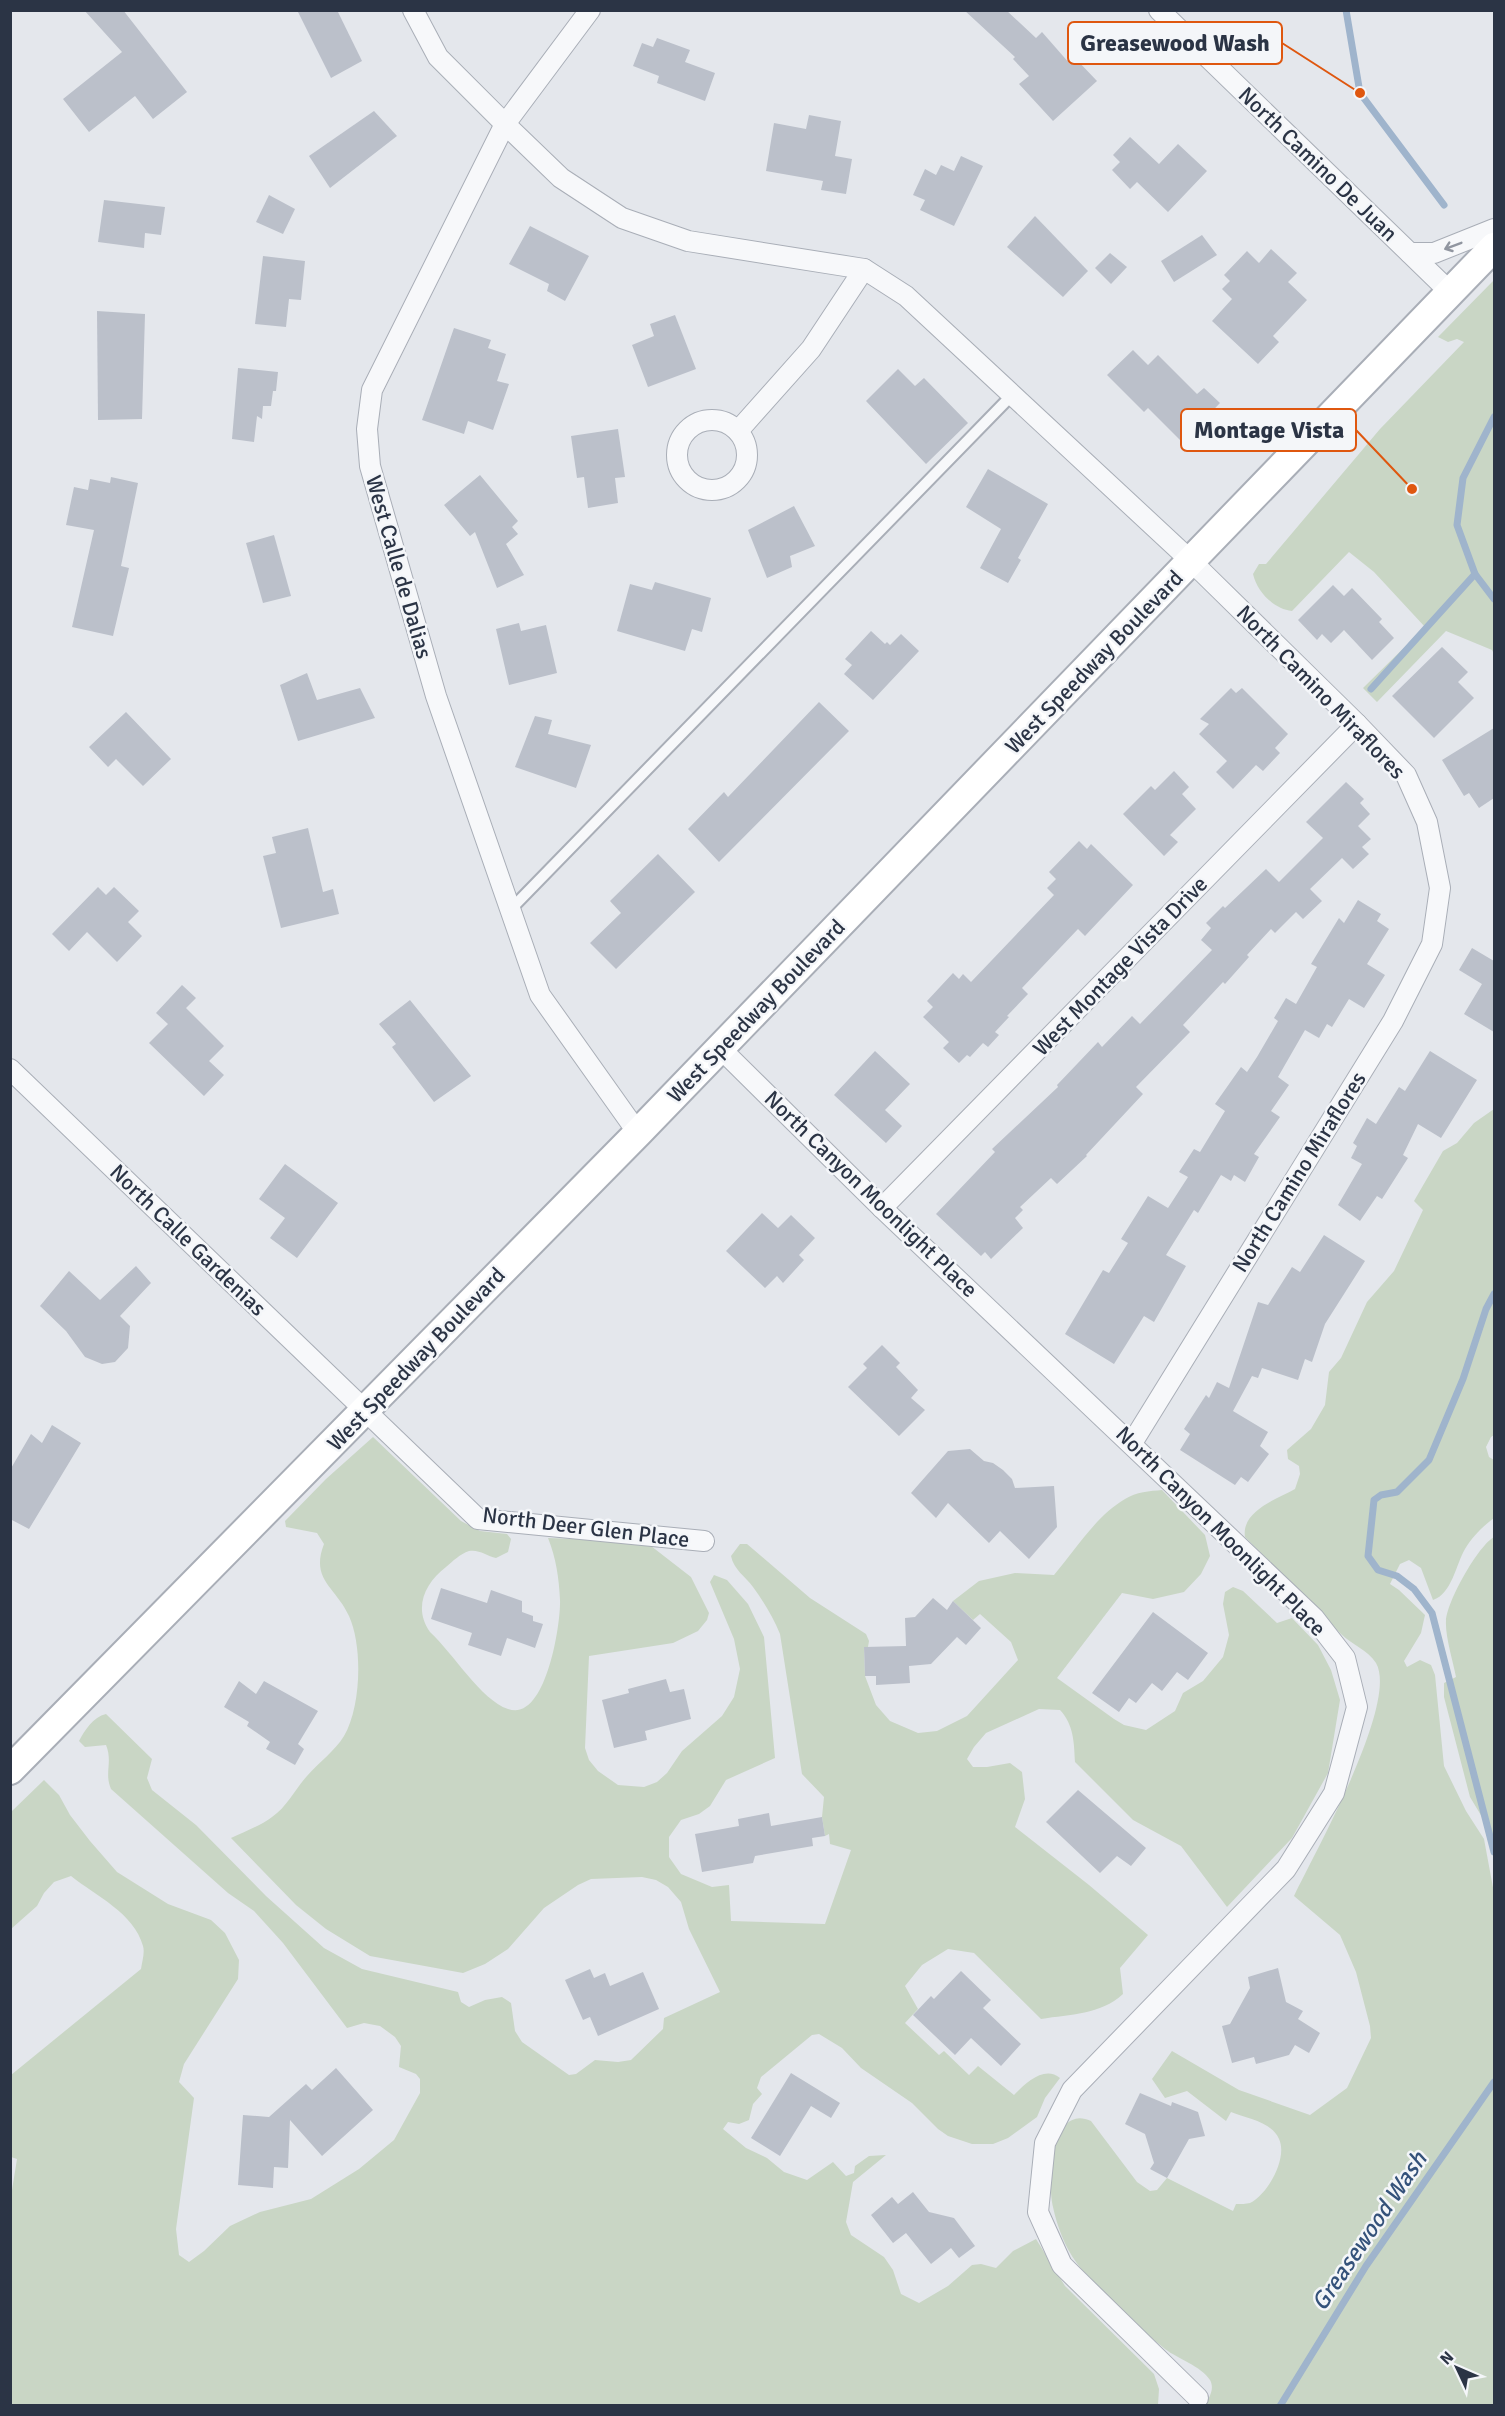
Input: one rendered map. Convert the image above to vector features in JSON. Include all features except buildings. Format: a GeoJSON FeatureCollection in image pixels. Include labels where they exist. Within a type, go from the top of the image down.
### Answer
{"type":"FeatureCollection","features":[{"type":"Feature","properties":{"kind":"main road","name":"West Speedway Boulevard"},"geometry":{"type":"LineString","coordinates":[[10,1770],[638,1133],[1494,247]]}},
{"type":"Feature","properties":{"kind":"street","name":"North Camino Miraflores"},"geometry":{"type":"LineString","coordinates":[[413,10],[438,57],[505,124],[561,178],[622,218],[688,241],[864,269],[906,296],[1191,561],[1406,775],[1427,822],[1440,888],[1432,944],[1393,1021],[1132,1443]]}},
{"type":"Feature","properties":{"kind":"street","name":"West Calle de Dalias"},"geometry":{"type":"LineString","coordinates":[[590,10],[505,124],[372,390],[367,429],[370,466],[436,696],[540,995],[638,1133]]}},
{"type":"Feature","properties":{"kind":"street","name":"North Camino De Juan"},"geometry":{"type":"LineString","coordinates":[[1159,10],[1451,293]]}},
{"type":"Feature","properties":{"kind":"street"},"geometry":{"type":"LineString","coordinates":[[1410,253],[1434,254],[1494,229]]}},
{"type":"Feature","properties":{"kind":"street"},"geometry":{"type":"LineString","coordinates":[[738,431],[811,349],[864,269]]}},
{"type":"Feature","properties":{"kind":"street","name":"West Montage Vista Drive"},"geometry":{"type":"LineString","coordinates":[[882,1208],[1357,724]]}},
{"type":"Feature","properties":{"kind":"street","name":"North Canyon Moonlight Place"},"geometry":{"type":"LineString","coordinates":[[720,1048],[882,1208],[1314,1617],[1345,1658],[1357,1707],[1334,1793],[1286,1869],[1072,2090],[1045,2143],[1038,2212],[1062,2265],[1198,2398]]}},
{"type":"Feature","properties":{"kind":"street","name":"North Calle Gardenias"},"geometry":{"type":"LineString","coordinates":[[10,1069],[366,1411]]}},
{"type":"Feature","properties":{"kind":"street","name":"North Deer Glen Place"},"geometry":{"type":"LineString","coordinates":[[366,1411],[478,1519],[704,1541]]}},
{"type":"Feature","properties":{"kind":"lane"},"geometry":{"type":"LineString","coordinates":[[510,910],[1012,395]]}},
{"type":"Feature","properties":{"kind":"green space"},"geometry":{"type":"Polygon","coordinates":[[[1494,280],[1494,654],[1492,650],[1446,631],[1377,702],[1363,688],[1425,627],[1374,572],[1349,552],[1292,611],[1279,607],[1267,598],[1258,587],[1253,574],[1259,564],[1266,564],[1380,429],[1464,342],[1457,339],[1448,342],[1438,337],[1494,280]]]}},
{"type":"Feature","properties":{"kind":"green space"},"geometry":{"type":"Polygon","coordinates":[[[1494,1109],[1494,1435],[1486,1447],[1489,1457],[1494,1460],[1494,1518],[1468,1544],[1453,1578],[1445,1592],[1439,1597],[1433,1600],[1421,1568],[1409,1560],[1400,1564],[1390,1584],[1425,1615],[1421,1633],[1404,1661],[1407,1667],[1420,1660],[1431,1665],[1435,1675],[1444,1766],[1466,1811],[1484,1839],[1494,1893],[1494,2405],[1205,2405],[1212,2387],[1206,2375],[1170,2353],[1147,2334],[1122,2311],[1072,2256],[1057,2222],[1051,2196],[1055,2148],[1067,2123],[1078,2118],[1091,2121],[1137,2182],[1150,2191],[1157,2190],[1167,2178],[1233,2211],[1236,2204],[1250,2203],[1257,2198],[1275,2175],[1281,2156],[1279,2139],[1271,2128],[1231,2112],[1226,2121],[1187,2091],[1165,2098],[1152,2079],[1172,2051],[1239,2090],[1310,2115],[1347,2088],[1371,2038],[1356,1972],[1340,1935],[1294,1896],[1335,1814],[1365,1743],[1376,1710],[1380,1683],[1376,1663],[1369,1655],[1345,1638],[1245,1537],[1245,1528],[1254,1513],[1295,1489],[1300,1474],[1299,1466],[1288,1459],[1287,1450],[1311,1429],[1325,1405],[1329,1372],[1341,1358],[1367,1302],[1394,1271],[1423,1210],[1414,1201],[1443,1151],[1457,1143],[1474,1123],[1494,1109]]]}},
{"type":"Feature","properties":{"kind":"green space"},"geometry":{"type":"Polygon","coordinates":[[[373,1437],[461,1521],[480,1531],[507,1534],[511,1539],[508,1552],[496,1558],[469,1551],[457,1558],[432,1581],[427,1588],[422,1605],[422,1614],[430,1632],[488,1696],[508,1709],[521,1709],[532,1701],[549,1668],[554,1648],[560,1600],[557,1568],[548,1538],[632,1541],[651,1546],[691,1577],[709,1613],[707,1620],[698,1631],[673,1643],[589,1656],[585,1748],[589,1760],[598,1771],[618,1785],[644,1787],[657,1782],[667,1773],[682,1751],[722,1716],[734,1697],[740,1669],[734,1639],[710,1582],[714,1575],[727,1580],[748,1604],[764,1637],[775,1758],[726,1780],[710,1806],[699,1814],[681,1820],[669,1837],[669,1857],[681,1874],[712,1887],[729,1885],[731,1921],[825,1924],[851,1850],[830,1844],[829,1834],[825,1836],[822,1817],[824,1797],[802,1774],[780,1634],[761,1598],[732,1561],[731,1556],[740,1544],[747,1544],[810,1598],[866,1634],[869,1641],[868,1647],[864,1647],[865,1676],[876,1705],[890,1721],[918,1733],[937,1731],[967,1716],[1018,1660],[1011,1642],[980,1614],[973,1620],[953,1601],[979,1581],[1015,1573],[1054,1575],[1105,1514],[1125,1499],[1143,1492],[1162,1490],[1205,1535],[1210,1556],[1201,1574],[1184,1592],[1153,1599],[1122,1593],[1057,1678],[1124,1725],[1146,1730],[1175,1711],[1183,1693],[1203,1681],[1223,1657],[1229,1635],[1223,1604],[1225,1592],[1233,1587],[1243,1591],[1277,1623],[1292,1618],[1318,1645],[1331,1670],[1340,1700],[1328,1773],[1292,1838],[1227,1907],[1181,1846],[1133,1820],[1075,1762],[1071,1728],[1060,1710],[1039,1709],[986,1733],[974,1747],[967,1759],[973,1767],[1010,1763],[1022,1772],[1025,1799],[1015,1827],[1148,1935],[1120,1968],[1123,1994],[1095,2010],[1041,2019],[974,1953],[948,1949],[922,1965],[905,1986],[918,2009],[905,2023],[939,2055],[944,2051],[969,2075],[978,2066],[1014,2095],[1029,2081],[1041,2075],[1048,2074],[1060,2078],[1045,2098],[1037,2117],[1008,2138],[993,2144],[972,2144],[948,2136],[912,2103],[861,2068],[842,2048],[819,2034],[812,2035],[761,2077],[757,2088],[762,2094],[753,2104],[749,2120],[739,2124],[728,2122],[723,2129],[746,2148],[767,2158],[784,2172],[807,2180],[833,2162],[846,2176],[854,2173],[855,2166],[869,2156],[886,2155],[853,2182],[846,2222],[851,2235],[884,2257],[893,2270],[901,2294],[919,2303],[948,2286],[972,2265],[981,2264],[996,2268],[1013,2251],[1036,2239],[1065,2286],[1154,2374],[1159,2389],[1158,2405],[11,2405],[10,2191],[17,2159],[11,2157],[11,2075],[141,1969],[144,1952],[138,1934],[123,1915],[71,1876],[54,1882],[44,1893],[37,1906],[11,1929],[11,1812],[44,1780],[59,1795],[70,1815],[117,1872],[168,1904],[211,1920],[225,1933],[239,1960],[238,1979],[184,2064],[179,2082],[194,2098],[176,2229],[179,2255],[189,2262],[230,2226],[260,2212],[311,2199],[359,2169],[394,2140],[420,2093],[420,2079],[416,2074],[399,2067],[401,2046],[395,2037],[380,2026],[364,2023],[347,2028],[283,1943],[254,1911],[228,1893],[111,1789],[106,1745],[85,1747],[79,1741],[97,1718],[106,1714],[152,1759],[147,1778],[152,1790],[196,1825],[266,1896],[324,1948],[362,1969],[458,1992],[461,2002],[469,2007],[485,2000],[502,1997],[511,2003],[515,2031],[522,2042],[569,2075],[576,2074],[595,2060],[618,2062],[631,2060],[663,2029],[664,2018],[720,1992],[689,1929],[681,1902],[668,1887],[656,1880],[642,1877],[591,1879],[578,1885],[544,1908],[508,1949],[485,1964],[463,1973],[370,1956],[326,1929],[296,1905],[231,1838],[277,1813],[307,1776],[332,1752],[350,1724],[358,1677],[354,1629],[344,1606],[322,1575],[320,1566],[324,1544],[317,1533],[286,1527],[285,1521],[326,1479],[373,1437]]]}},
{"type":"Feature","properties":{"kind":"green space"},"geometry":{"type":"Polygon","coordinates":[[[1494,1537],[1494,1837],[1470,1797],[1444,1697],[1444,1683],[1456,1677],[1447,1634],[1448,1612],[1457,1588],[1472,1562],[1487,1542],[1494,1537]]]}},
{"type":"Feature","properties":{"kind":"waterway","name":"Greasewood Wash"},"geometry":{"type":"LineString","coordinates":[[1346,10],[1360,93],[1444,205]]}},
{"type":"Feature","properties":{"kind":"waterway","name":"Greasewood Wash"},"geometry":{"type":"LineString","coordinates":[[1494,417],[1463,478],[1457,525],[1475,574],[1494,599]]}},
{"type":"Feature","properties":{"kind":"waterway"},"geometry":{"type":"LineString","coordinates":[[1371,689],[1475,574]]}},
{"type":"Feature","properties":{"kind":"waterway","name":"Greasewood Wash"},"geometry":{"type":"LineString","coordinates":[[1494,1294],[1486,1309],[1463,1379],[1429,1460],[1397,1492],[1381,1495],[1374,1500],[1368,1556],[1378,1570],[1397,1576],[1414,1589],[1432,1613],[1494,1852]]}},
{"type":"Feature","properties":{"kind":"waterway","name":"Greasewood Wash"},"geometry":{"type":"LineString","coordinates":[[1280,2406],[1366,2266],[1494,2082]]}},
{"type":"Feature","properties":{"kind":"place","name":"Greasewood Wash"},"geometry":{"type":"Point","coordinates":[1360,93]}},
{"type":"Feature","properties":{"kind":"place","name":"Montage Vista"},"geometry":{"type":"Point","coordinates":[1412,489]}}]}
